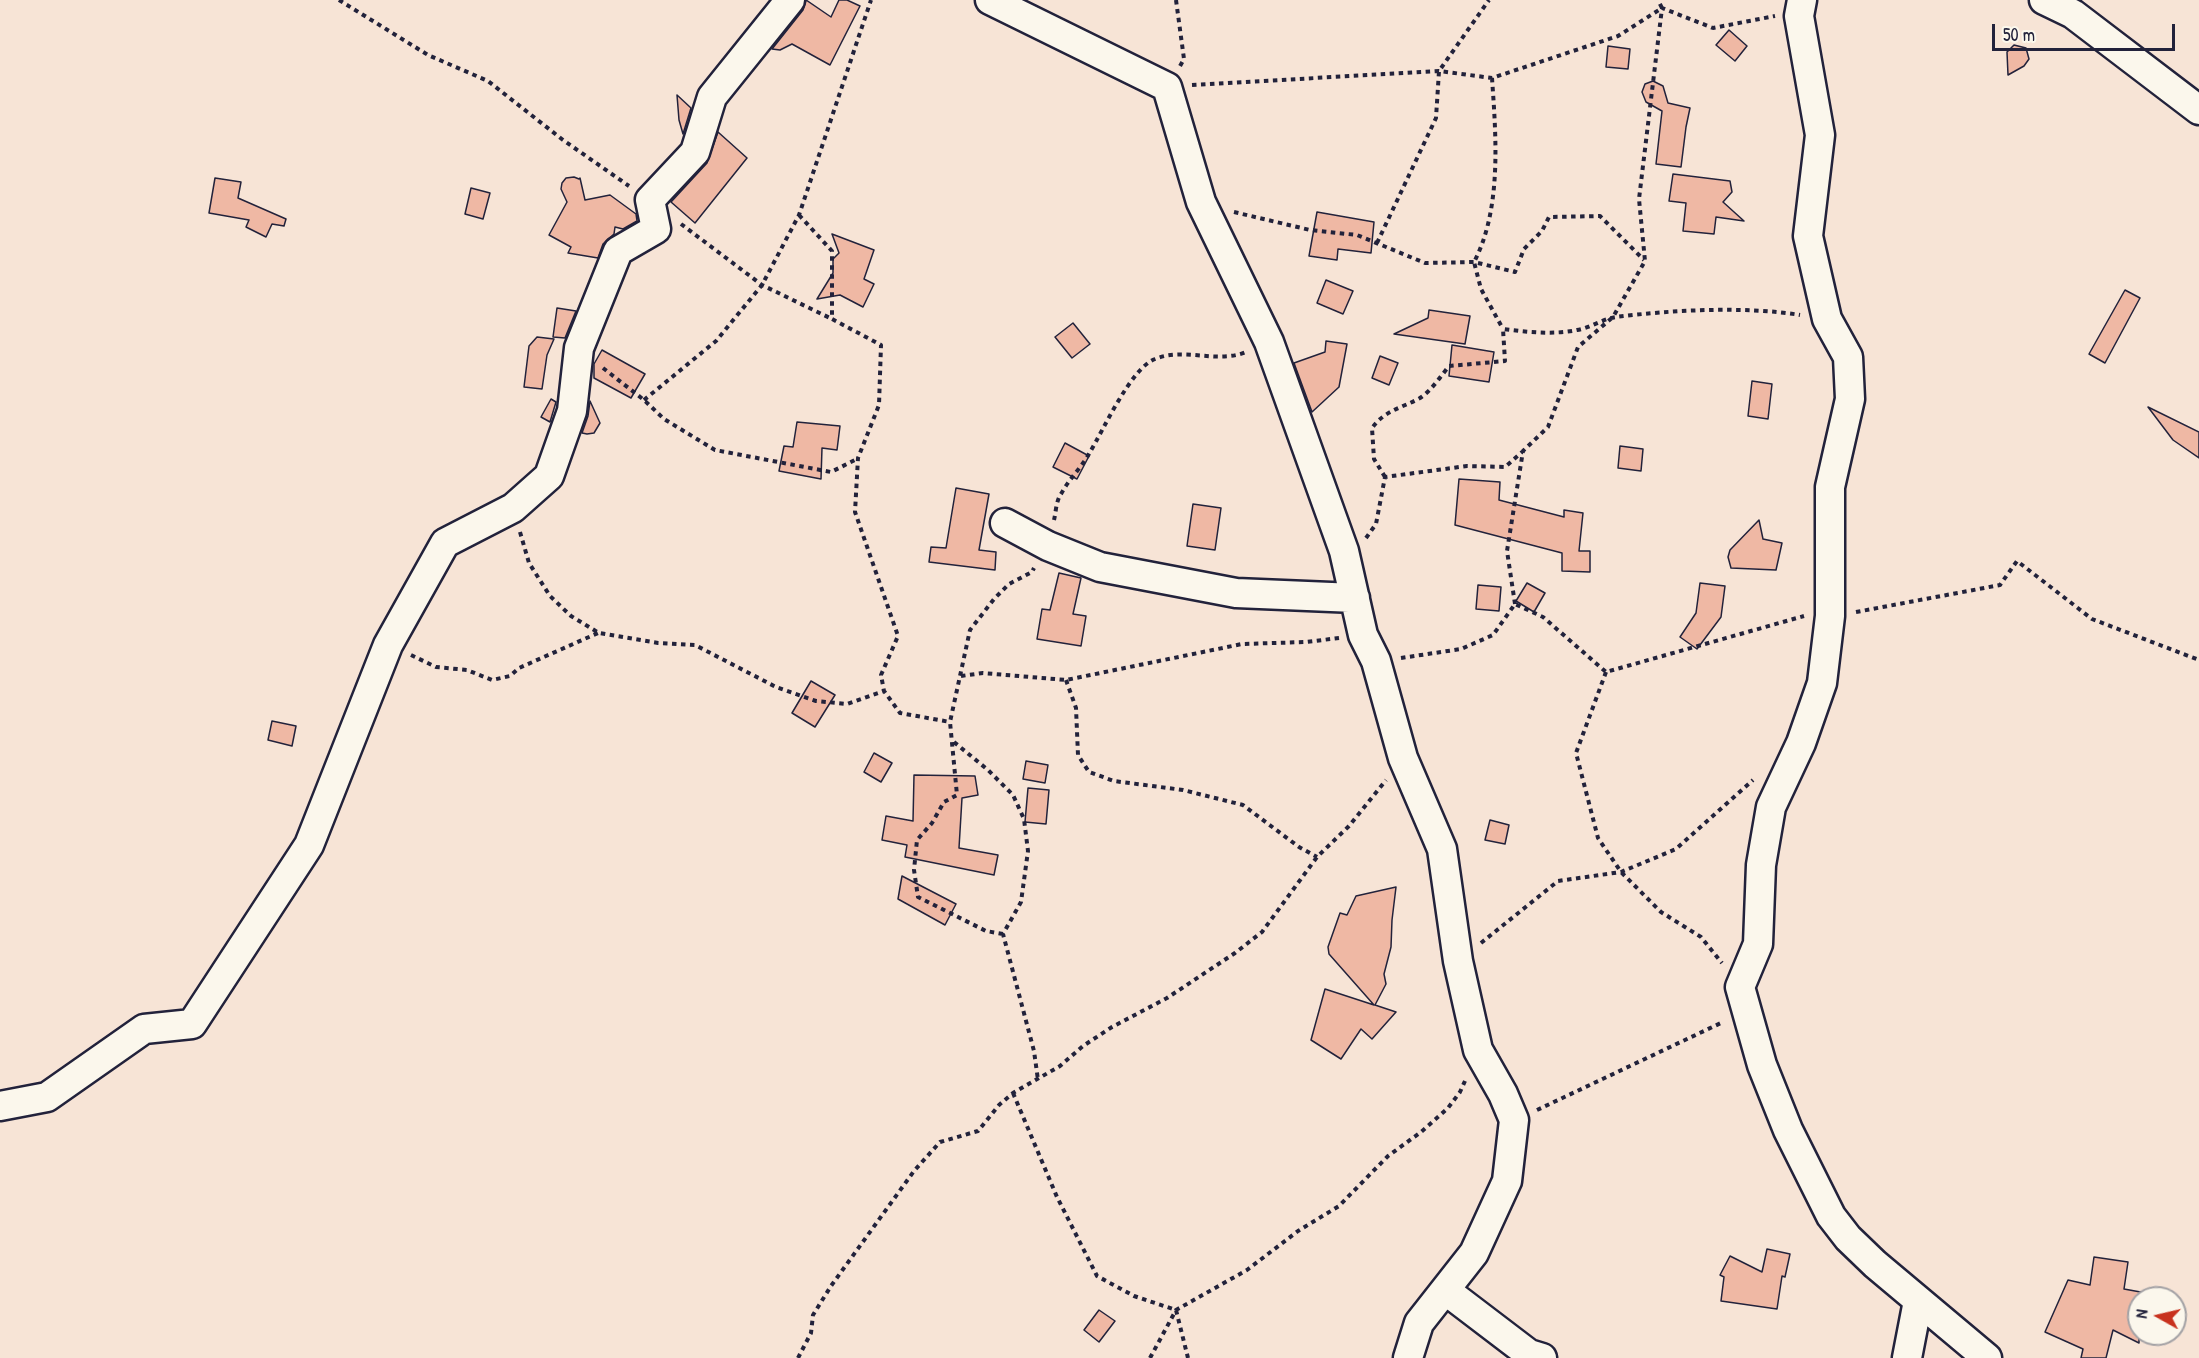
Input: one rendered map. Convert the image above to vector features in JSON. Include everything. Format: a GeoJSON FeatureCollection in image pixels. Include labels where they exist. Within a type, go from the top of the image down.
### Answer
{"type":"FeatureCollection","features":[{"type":"Feature","properties":{"kind":"street"},"geometry":{"type":"LineString","coordinates":[[0,1106],[47,1097],[144,1029],[192,1024],[309,845],[388,645],[445,543],[513,508],[549,476],[572,411],[579,348],[618,251],[656,229],[650,200],[695,152],[712,97],[790,0]]}},
{"type":"Feature","properties":{"kind":"street"},"geometry":{"type":"LineString","coordinates":[[990,0],[1167,87],[1201,202],[1269,342],[1344,551],[1363,634],[1376,661],[1403,758],[1442,849],[1458,961],[1478,1050],[1503,1094],[1514,1120],[1507,1181],[1474,1254],[1419,1323],[1408,1358]]}},
{"type":"Feature","properties":{"kind":"street"},"geometry":{"type":"LineString","coordinates":[[2044,0],[2073,14],[2199,110]]}},
{"type":"Feature","properties":{"kind":"street"},"geometry":{"type":"LineString","coordinates":[[1801,8],[1820,135],[1808,236],[1827,319],[1848,357],[1850,399],[1830,487],[1830,616],[1822,683],[1801,743],[1771,807],[1761,866],[1758,944],[1740,987],[1762,1065],[1788,1130],[1831,1216],[1848,1238],[1875,1264],[1987,1358]]}},
{"type":"Feature","properties":{"kind":"street"},"geometry":{"type":"LineString","coordinates":[[1005,523],[1048,546],[1100,567],[1236,593],[1355,598]]}},
{"type":"Feature","properties":{"kind":"street"},"geometry":{"type":"LineString","coordinates":[[1445,1290],[1529,1354],[1542,1358]]}},
{"type":"Feature","properties":{"kind":"street"},"geometry":{"type":"LineString","coordinates":[[1907,1358],[1918,1301]]}},
{"type":"Feature","properties":{"kind":"path"},"geometry":{"type":"LineString","coordinates":[[339,0],[428,55],[488,81],[563,140],[650,200],[762,285],[881,345],[879,405],[858,458],[855,512],[898,636],[881,675],[884,691],[900,713],[950,722]]}},
{"type":"Feature","properties":{"kind":"path"},"geometry":{"type":"LineString","coordinates":[[644,400],[716,341],[762,285],[799,215],[871,0]]}},
{"type":"Feature","properties":{"kind":"path"},"geometry":{"type":"LineString","coordinates":[[1167,87],[1184,59],[1176,0]]}},
{"type":"Feature","properties":{"kind":"path"},"geometry":{"type":"LineString","coordinates":[[1377,243],[1436,118],[1439,71],[1489,0]]}},
{"type":"Feature","properties":{"kind":"path"},"geometry":{"type":"LineString","coordinates":[[1385,477],[1467,466],[1505,467],[1548,427],[1578,347],[1613,317],[1645,261],[1639,199],[1662,8],[1658,0]]}},
{"type":"Feature","properties":{"kind":"path"},"geometry":{"type":"LineString","coordinates":[[1167,87],[1439,71],[1492,78],[1618,36],[1662,8]]}},
{"type":"Feature","properties":{"kind":"path"},"geometry":{"type":"LineString","coordinates":[[1662,8],[1713,28],[1801,8]]}},
{"type":"Feature","properties":{"kind":"path"},"geometry":{"type":"LineString","coordinates":[[1344,551],[1359,547],[1376,524],[1385,477],[1374,459],[1372,428],[1379,418],[1394,408],[1422,397],[1449,366],[1505,361],[1503,329],[1481,289],[1474,262],[1484,242],[1497,147],[1492,78]]}},
{"type":"Feature","properties":{"kind":"path"},"geometry":{"type":"LineString","coordinates":[[1201,202],[1310,230],[1357,235],[1425,263],[1474,262],[1515,272],[1524,249],[1542,231],[1549,218],[1600,216],[1645,261]]}},
{"type":"Feature","properties":{"kind":"path"},"geometry":{"type":"LineString","coordinates":[[799,215],[832,251],[832,319]]}},
{"type":"Feature","properties":{"kind":"path"},"geometry":{"type":"LineString","coordinates":[[1503,329],[1532,332],[1577,330],[1613,317],[1721,310],[1765,311],[1827,319]]}},
{"type":"Feature","properties":{"kind":"path"},"geometry":{"type":"LineString","coordinates":[[1003,934],[986,931],[918,897],[914,870],[917,840],[932,823],[944,802],[957,795],[954,741],[950,722],[970,630],[1009,584],[1032,572],[1048,546],[1059,496],[1089,455],[1126,390],[1143,366],[1153,359],[1166,356],[1234,357],[1269,342]]}},
{"type":"Feature","properties":{"kind":"path"},"geometry":{"type":"LineString","coordinates":[[579,348],[664,419],[715,450],[831,472],[858,458]]}},
{"type":"Feature","properties":{"kind":"path"},"geometry":{"type":"LineString","coordinates":[[1376,661],[1461,649],[1493,636],[1515,604],[1507,551],[1523,451]]}},
{"type":"Feature","properties":{"kind":"path"},"geometry":{"type":"LineString","coordinates":[[513,508],[529,563],[550,596],[571,616],[599,633],[695,645],[776,687],[816,700],[847,704],[884,691]]}},
{"type":"Feature","properties":{"kind":"path"},"geometry":{"type":"LineString","coordinates":[[1606,672],[1806,615],[1830,616],[2000,585],[2016,561],[2092,619],[2199,660]]}},
{"type":"Feature","properties":{"kind":"path"},"geometry":{"type":"LineString","coordinates":[[1515,604],[1543,617],[1606,672]]}},
{"type":"Feature","properties":{"kind":"path"},"geometry":{"type":"LineString","coordinates":[[388,645],[436,667],[467,670],[492,680],[510,676],[519,668],[599,633]]}},
{"type":"Feature","properties":{"kind":"path"},"geometry":{"type":"LineString","coordinates":[[961,676],[983,673],[1066,681],[1242,644],[1306,642],[1363,634]]}},
{"type":"Feature","properties":{"kind":"path"},"geometry":{"type":"LineString","coordinates":[[1514,1120],[1729,1019],[1740,987],[1701,936],[1661,912],[1621,872],[1598,838],[1576,753],[1606,672]]}},
{"type":"Feature","properties":{"kind":"path"},"geometry":{"type":"LineString","coordinates":[[1066,681],[1076,708],[1078,755],[1089,772],[1114,781],[1183,790],[1243,805],[1299,847],[1317,857]]}},
{"type":"Feature","properties":{"kind":"path"},"geometry":{"type":"LineString","coordinates":[[954,741],[1013,795],[1024,819],[1028,851],[1021,902],[1003,934],[1034,1051],[1038,1080]]}},
{"type":"Feature","properties":{"kind":"path"},"geometry":{"type":"LineString","coordinates":[[798,1358],[811,1333],[813,1315],[831,1286],[914,1171],[940,1142],[978,1131],[999,1105],[1013,1093],[1060,1066],[1083,1046],[1112,1027],[1167,998],[1235,953],[1262,932],[1317,857],[1349,826],[1403,758]]}},
{"type":"Feature","properties":{"kind":"path"},"geometry":{"type":"LineString","coordinates":[[1458,961],[1558,881],[1621,872],[1676,849],[1761,773]]}},
{"type":"Feature","properties":{"kind":"path"},"geometry":{"type":"LineString","coordinates":[[1150,1358],[1176,1310],[1247,1270],[1298,1231],[1339,1206],[1388,1156],[1421,1132],[1448,1108],[1460,1092],[1478,1050]]}},
{"type":"Feature","properties":{"kind":"path"},"geometry":{"type":"LineString","coordinates":[[1013,1093],[1053,1187],[1097,1276],[1134,1296],[1176,1310]]}},
{"type":"Feature","properties":{"kind":"path"},"geometry":{"type":"LineString","coordinates":[[1176,1310],[1188,1358]]}},
{"type":"Feature","properties":{"kind":"building"},"geometry":{"type":"Polygon","coordinates":[[[806,0],[831,17],[839,0],[847,0],[860,6],[830,65],[792,44],[780,50],[772,49],[803,10],[806,0]]]}},
{"type":"Feature","properties":{"kind":"building"},"geometry":{"type":"Polygon","coordinates":[[[1729,30],[1747,46],[1735,61],[1716,45],[1729,30]]]}},
{"type":"Feature","properties":{"kind":"building"},"geometry":{"type":"Polygon","coordinates":[[[2014,45],[2026,48],[2029,59],[2024,66],[2008,75],[2007,52],[2014,45]]]}},
{"type":"Feature","properties":{"kind":"building"},"geometry":{"type":"Polygon","coordinates":[[[1608,46],[1630,49],[1628,69],[1606,67],[1608,46]]]}},
{"type":"Feature","properties":{"kind":"building"},"geometry":{"type":"Polygon","coordinates":[[[1653,81],[1663,86],[1668,103],[1690,108],[1681,167],[1656,164],[1662,111],[1646,102],[1642,92],[1645,84],[1653,81]]]}},
{"type":"Feature","properties":{"kind":"building"},"geometry":{"type":"Polygon","coordinates":[[[677,95],[691,108],[683,134],[679,120],[677,95]]]}},
{"type":"Feature","properties":{"kind":"building"},"geometry":{"type":"Polygon","coordinates":[[[718,132],[747,158],[695,223],[671,202],[707,163],[718,132]]]}},
{"type":"Feature","properties":{"kind":"building"},"geometry":{"type":"Polygon","coordinates":[[[1673,174],[1730,181],[1732,192],[1723,202],[1744,221],[1716,217],[1714,234],[1683,231],[1686,203],[1669,201],[1673,174]]]}},
{"type":"Feature","properties":{"kind":"building"},"geometry":{"type":"Polygon","coordinates":[[[215,178],[241,182],[238,198],[286,219],[284,226],[272,224],[266,237],[246,227],[249,220],[209,213],[215,178]]]}},
{"type":"Feature","properties":{"kind":"building"},"geometry":{"type":"Polygon","coordinates":[[[566,178],[580,178],[585,200],[610,195],[636,214],[637,221],[623,229],[615,227],[614,234],[603,244],[598,258],[568,253],[571,247],[549,235],[567,202],[561,189],[562,183],[566,178]]]}},
{"type":"Feature","properties":{"kind":"building"},"geometry":{"type":"Polygon","coordinates":[[[471,188],[490,193],[483,219],[465,214],[471,188]]]}},
{"type":"Feature","properties":{"kind":"building"},"geometry":{"type":"Polygon","coordinates":[[[1317,212],[1374,222],[1371,253],[1338,249],[1337,260],[1309,256],[1317,212]]]}},
{"type":"Feature","properties":{"kind":"building"},"geometry":{"type":"Polygon","coordinates":[[[832,234],[874,250],[864,279],[874,284],[863,307],[840,295],[817,299],[833,273],[833,259],[839,253],[832,234]]]}},
{"type":"Feature","properties":{"kind":"building"},"geometry":{"type":"Polygon","coordinates":[[[1326,280],[1353,291],[1343,314],[1317,303],[1326,280]]]}},
{"type":"Feature","properties":{"kind":"building"},"geometry":{"type":"Polygon","coordinates":[[[2125,290],[2140,298],[2105,363],[2089,354],[2125,290]]]}},
{"type":"Feature","properties":{"kind":"building"},"geometry":{"type":"Polygon","coordinates":[[[557,308],[576,311],[565,338],[553,337],[557,308]]]}},
{"type":"Feature","properties":{"kind":"building"},"geometry":{"type":"Polygon","coordinates":[[[1429,310],[1470,316],[1465,344],[1394,334],[1428,318],[1429,310]]]}},
{"type":"Feature","properties":{"kind":"building"},"geometry":{"type":"Polygon","coordinates":[[[1073,323],[1090,344],[1072,358],[1055,337],[1073,323]]]}},
{"type":"Feature","properties":{"kind":"building"},"geometry":{"type":"Polygon","coordinates":[[[537,337],[554,339],[547,355],[542,389],[524,387],[529,346],[537,337]]]}},
{"type":"Feature","properties":{"kind":"building"},"geometry":{"type":"Polygon","coordinates":[[[1326,341],[1347,344],[1339,387],[1312,412],[1294,363],[1325,352],[1326,341]]]}},
{"type":"Feature","properties":{"kind":"building"},"geometry":{"type":"Polygon","coordinates":[[[1452,345],[1494,352],[1489,382],[1449,376],[1452,345]]]}},
{"type":"Feature","properties":{"kind":"building"},"geometry":{"type":"Polygon","coordinates":[[[602,350],[645,374],[631,398],[594,378],[594,364],[602,350]]]}},
{"type":"Feature","properties":{"kind":"building"},"geometry":{"type":"Polygon","coordinates":[[[1380,356],[1398,363],[1389,385],[1372,378],[1380,356]]]}},
{"type":"Feature","properties":{"kind":"building"},"geometry":{"type":"Polygon","coordinates":[[[1752,381],[1772,384],[1768,419],[1748,416],[1752,381]]]}},
{"type":"Feature","properties":{"kind":"building"},"geometry":{"type":"Polygon","coordinates":[[[551,399],[556,402],[550,422],[541,417],[551,399]]]}},
{"type":"Feature","properties":{"kind":"building"},"geometry":{"type":"Polygon","coordinates":[[[590,401],[600,423],[594,433],[587,434],[582,433],[590,401]]]}},
{"type":"Feature","properties":{"kind":"building"},"geometry":{"type":"Polygon","coordinates":[[[2148,407],[2199,432],[2199,458],[2173,440],[2148,407]]]}},
{"type":"Feature","properties":{"kind":"building"},"geometry":{"type":"Polygon","coordinates":[[[797,422],[840,426],[837,450],[822,448],[821,479],[779,471],[784,446],[793,447],[797,422]]]}},
{"type":"Feature","properties":{"kind":"building"},"geometry":{"type":"Polygon","coordinates":[[[1065,443],[1089,456],[1077,479],[1053,467],[1065,443]]]}},
{"type":"Feature","properties":{"kind":"building"},"geometry":{"type":"Polygon","coordinates":[[[1620,446],[1643,449],[1641,471],[1618,468],[1620,446]]]}},
{"type":"Feature","properties":{"kind":"building"},"geometry":{"type":"Polygon","coordinates":[[[1459,479],[1500,482],[1499,500],[1564,517],[1564,510],[1583,513],[1579,551],[1590,551],[1590,572],[1562,571],[1562,553],[1455,525],[1459,479]]]}},
{"type":"Feature","properties":{"kind":"building"},"geometry":{"type":"Polygon","coordinates":[[[956,488],[989,494],[979,550],[996,552],[995,570],[929,562],[931,547],[946,548],[956,488]]]}},
{"type":"Feature","properties":{"kind":"building"},"geometry":{"type":"Polygon","coordinates":[[[1193,504],[1221,508],[1215,550],[1187,546],[1193,504]]]}},
{"type":"Feature","properties":{"kind":"building"},"geometry":{"type":"Polygon","coordinates":[[[1759,520],[1763,539],[1782,543],[1776,570],[1731,568],[1728,557],[1730,550],[1759,520]]]}},
{"type":"Feature","properties":{"kind":"building"},"geometry":{"type":"Polygon","coordinates":[[[1059,573],[1081,578],[1073,614],[1086,616],[1081,646],[1037,639],[1042,609],[1050,610],[1059,573]]]}},
{"type":"Feature","properties":{"kind":"building"},"geometry":{"type":"Polygon","coordinates":[[[1527,583],[1545,593],[1534,612],[1516,601],[1527,583]]]}},
{"type":"Feature","properties":{"kind":"building"},"geometry":{"type":"Polygon","coordinates":[[[1700,583],[1725,586],[1721,617],[1697,649],[1680,637],[1696,613],[1700,583]]]}},
{"type":"Feature","properties":{"kind":"building"},"geometry":{"type":"Polygon","coordinates":[[[1478,585],[1501,587],[1499,611],[1476,609],[1478,585]]]}},
{"type":"Feature","properties":{"kind":"building"},"geometry":{"type":"Polygon","coordinates":[[[811,681],[835,695],[815,727],[792,713],[811,681]]]}},
{"type":"Feature","properties":{"kind":"building"},"geometry":{"type":"Polygon","coordinates":[[[272,721],[296,726],[292,746],[268,740],[272,721]]]}},
{"type":"Feature","properties":{"kind":"building"},"geometry":{"type":"Polygon","coordinates":[[[874,753],[892,763],[881,782],[864,772],[874,753]]]}},
{"type":"Feature","properties":{"kind":"building"},"geometry":{"type":"Polygon","coordinates":[[[1026,761],[1048,765],[1045,783],[1023,779],[1026,761]]]}},
{"type":"Feature","properties":{"kind":"building"},"geometry":{"type":"Polygon","coordinates":[[[914,775],[975,776],[978,795],[962,798],[959,848],[998,855],[994,875],[905,857],[907,845],[882,840],[886,816],[913,821],[914,775]]]}},
{"type":"Feature","properties":{"kind":"building"},"geometry":{"type":"Polygon","coordinates":[[[1028,788],[1049,790],[1046,824],[1025,822],[1028,788]]]}},
{"type":"Feature","properties":{"kind":"building"},"geometry":{"type":"Polygon","coordinates":[[[1490,820],[1509,825],[1505,844],[1485,840],[1490,820]]]}},
{"type":"Feature","properties":{"kind":"building"},"geometry":{"type":"Polygon","coordinates":[[[902,876],[956,904],[945,925],[898,899],[902,876]]]}},
{"type":"Feature","properties":{"kind":"building"},"geometry":{"type":"Polygon","coordinates":[[[1396,887],[1391,947],[1384,974],[1386,984],[1375,1005],[1396,1012],[1372,1039],[1361,1029],[1341,1059],[1311,1040],[1325,989],[1374,1005],[1329,954],[1328,947],[1340,913],[1347,915],[1356,896],[1396,887]]]}},
{"type":"Feature","properties":{"kind":"building"},"geometry":{"type":"Polygon","coordinates":[[[1767,1249],[1790,1254],[1785,1277],[1782,1276],[1777,1309],[1721,1301],[1724,1277],[1720,1275],[1730,1256],[1762,1272],[1767,1249]]]}},
{"type":"Feature","properties":{"kind":"building"},"geometry":{"type":"Polygon","coordinates":[[[2094,1257],[2128,1262],[2124,1289],[2127,1290],[2127,1337],[2113,1330],[2106,1358],[2081,1358],[2083,1349],[2045,1332],[2068,1280],[2090,1285],[2094,1257]]]}},
{"type":"Feature","properties":{"kind":"building"},"geometry":{"type":"Polygon","coordinates":[[[1099,1310],[1115,1321],[1099,1342],[1084,1330],[1099,1310]]]}}]}
